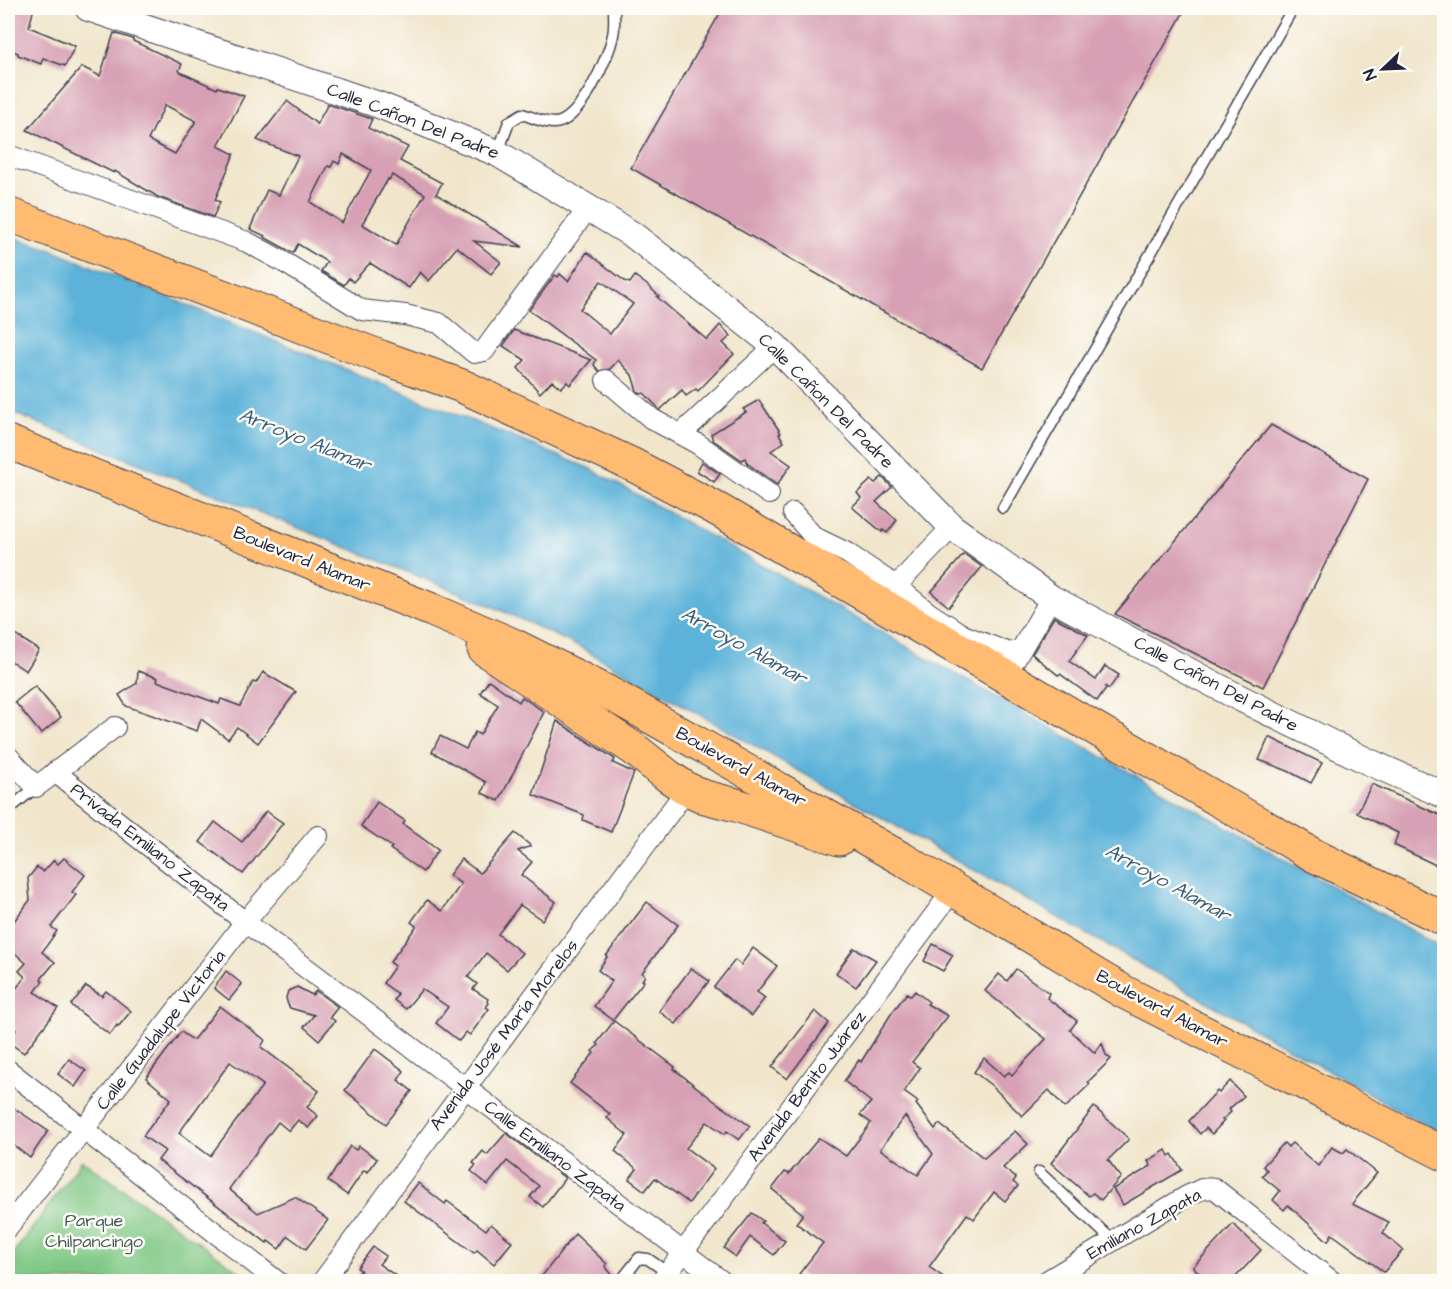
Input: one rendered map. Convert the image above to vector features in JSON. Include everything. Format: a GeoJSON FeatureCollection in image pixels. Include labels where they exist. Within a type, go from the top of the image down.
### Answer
{"type":"FeatureCollection","features":[{"type":"Feature","properties":{"kind":"highway"},"geometry":{"type":"LineString","coordinates":[[8,214],[462,386],[514,408],[633,465],[1013,664],[1315,856],[1444,919]]}},
{"type":"Feature","properties":{"kind":"highway","name":"Boulevard Alamar"},"geometry":{"type":"LineString","coordinates":[[8,442],[432,610],[513,645],[607,692],[904,860],[1124,992],[1444,1154]]}},
{"type":"Feature","properties":{"kind":"highway"},"geometry":{"type":"LineString","coordinates":[[432,610],[519,674],[634,749],[687,789],[705,797],[904,860]]}},
{"type":"Feature","properties":{"kind":"street","name":"Calle Cañon Del Padre"},"geometry":{"type":"LineString","coordinates":[[88,8],[137,20],[378,105],[497,153],[633,235],[775,346],[952,527],[1051,598],[1232,694],[1366,761],[1444,795]]}},
{"type":"Feature","properties":{"kind":"street"},"geometry":{"type":"LineString","coordinates":[[8,155],[247,242],[362,310],[405,315],[439,323],[474,353],[484,351],[589,207]]}},
{"type":"Feature","properties":{"kind":"street"},"geometry":{"type":"LineString","coordinates":[[681,434],[775,346]]}},
{"type":"Feature","properties":{"kind":"street"},"geometry":{"type":"LineString","coordinates":[[606,380],[652,419],[698,444],[769,494]]}},
{"type":"Feature","properties":{"kind":"street"},"geometry":{"type":"LineString","coordinates":[[793,513],[814,537],[847,553],[963,635],[1009,653],[1013,664]]}},
{"type":"Feature","properties":{"kind":"street"},"geometry":{"type":"LineString","coordinates":[[896,586],[952,527]]}},
{"type":"Feature","properties":{"kind":"street"},"geometry":{"type":"LineString","coordinates":[[1013,664],[1051,598]]}},
{"type":"Feature","properties":{"kind":"street"},"geometry":{"type":"LineString","coordinates":[[8,756],[36,787],[115,726]]}},
{"type":"Feature","properties":{"kind":"street","name":"Privada Emiliano Zapata"},"geometry":{"type":"LineString","coordinates":[[55,772],[245,922]]}},
{"type":"Feature","properties":{"kind":"street","name":"Avenida José María Morelos"},"geometry":{"type":"LineString","coordinates":[[321,1281],[687,789]]}},
{"type":"Feature","properties":{"kind":"street","name":"Calle Guadalupe Victoria"},"geometry":{"type":"LineString","coordinates":[[8,1227],[245,922],[318,836]]}},
{"type":"Feature","properties":{"kind":"street","name":"Avenida Benito Juárez"},"geometry":{"type":"LineString","coordinates":[[664,1277],[953,890]]}},
{"type":"Feature","properties":{"kind":"street","name":"Calle Emiliano Zapata"},"geometry":{"type":"LineString","coordinates":[[245,922],[723,1281]]}},
{"type":"Feature","properties":{"kind":"street"},"geometry":{"type":"LineString","coordinates":[[8,1070],[83,1131],[278,1281]]}},
{"type":"Feature","properties":{"kind":"street","name":"Emiliano Zapata"},"geometry":{"type":"LineString","coordinates":[[1045,1281],[1187,1196],[1202,1189],[1214,1188],[1333,1281]]}},
{"type":"Feature","properties":{"kind":"lane"},"geometry":{"type":"LineString","coordinates":[[497,153],[509,122],[522,114],[554,124],[566,120],[577,110],[597,77],[613,36],[614,8]]}},
{"type":"Feature","properties":{"kind":"lane"},"geometry":{"type":"LineString","coordinates":[[1003,508],[1293,8]]}},
{"type":"Feature","properties":{"kind":"lane"},"geometry":{"type":"LineString","coordinates":[[8,810],[36,787]]}},
{"type":"Feature","properties":{"kind":"lane"},"geometry":{"type":"LineString","coordinates":[[1039,1172],[1112,1240]]}},
{"type":"Feature","properties":{"kind":"lane"},"geometry":{"type":"LineString","coordinates":[[620,1281],[639,1258],[648,1259],[664,1277]]}},
{"type":"Feature","properties":{"kind":"green space","name":"Parque Chilpancingo"},"geometry":{"type":"Polygon","coordinates":[[[82,1160],[253,1281],[8,1281],[8,1261],[82,1160]]]}},
{"type":"Feature","properties":{"kind":"water","name":"Arroyo Alamar"},"geometry":{"type":"Polygon","coordinates":[[[8,236],[44,247],[591,469],[1444,949],[1444,1136],[580,647],[492,606],[8,411],[8,236]]]}},
{"type":"Feature","properties":{"kind":"building"},"geometry":{"type":"Polygon","coordinates":[[[13,8],[34,8],[29,27],[75,46],[65,66],[43,58],[41,64],[8,49],[8,29],[13,8]]]}},
{"type":"Feature","properties":{"kind":"building"},"geometry":{"type":"Polygon","coordinates":[[[723,8],[1186,8],[982,368],[631,168],[723,8]]]}},
{"type":"Feature","properties":{"kind":"building"},"geometry":{"type":"Polygon","coordinates":[[[114,33],[133,39],[182,64],[180,72],[217,89],[218,87],[244,96],[218,146],[234,154],[215,200],[220,202],[213,217],[158,197],[115,171],[114,173],[27,130],[82,67],[100,76],[114,33]],[[165,105],[148,140],[175,154],[196,121],[165,105]]]}},
{"type":"Feature","properties":{"kind":"building"},"geometry":{"type":"Polygon","coordinates":[[[287,101],[317,124],[328,104],[372,119],[368,128],[408,147],[400,161],[442,183],[436,194],[523,247],[474,241],[501,262],[491,274],[457,247],[429,281],[420,272],[409,288],[370,263],[353,282],[349,278],[344,285],[321,271],[327,262],[298,244],[293,253],[250,229],[267,190],[279,195],[298,156],[257,140],[287,101]],[[343,154],[339,164],[334,161],[331,167],[328,166],[310,202],[342,223],[371,170],[343,154]],[[392,175],[362,224],[396,245],[425,194],[392,175]]]}},
{"type":"Feature","properties":{"kind":"building"},"geometry":{"type":"Polygon","coordinates":[[[587,252],[626,282],[630,283],[635,276],[707,340],[720,325],[731,336],[723,343],[734,354],[698,391],[696,389],[686,396],[682,390],[660,410],[644,393],[637,391],[632,375],[618,360],[610,369],[599,371],[594,365],[596,360],[529,310],[555,275],[558,277],[560,274],[568,281],[587,252]],[[601,281],[580,309],[610,334],[633,304],[601,281]]]}},
{"type":"Feature","properties":{"kind":"building"},"geometry":{"type":"Polygon","coordinates":[[[514,330],[591,360],[570,385],[567,382],[561,388],[552,381],[540,393],[518,368],[525,360],[503,346],[514,330]]]}},
{"type":"Feature","properties":{"kind":"building"},"geometry":{"type":"Polygon","coordinates":[[[759,400],[781,433],[779,434],[784,442],[771,451],[791,465],[777,485],[748,464],[745,458],[742,460],[713,440],[711,434],[746,412],[743,409],[759,400]]]}},
{"type":"Feature","properties":{"kind":"building"},"geometry":{"type":"Polygon","coordinates":[[[1271,425],[1368,479],[1263,687],[1115,614],[1271,425]]]}},
{"type":"Feature","properties":{"kind":"building"},"geometry":{"type":"Polygon","coordinates":[[[702,462],[720,474],[714,482],[697,471],[702,462]]]}},
{"type":"Feature","properties":{"kind":"building"},"geometry":{"type":"Polygon","coordinates":[[[882,477],[892,487],[876,502],[897,520],[887,533],[883,530],[882,532],[852,507],[861,498],[857,493],[871,480],[875,483],[882,477]]]}},
{"type":"Feature","properties":{"kind":"building"},"geometry":{"type":"Polygon","coordinates":[[[964,554],[982,567],[949,607],[931,592],[964,554]]]}},
{"type":"Feature","properties":{"kind":"building"},"geometry":{"type":"Polygon","coordinates":[[[1054,617],[1088,635],[1069,661],[1096,680],[1105,666],[1119,675],[1109,689],[1105,686],[1106,688],[1097,701],[1032,654],[1054,617]]]}},
{"type":"Feature","properties":{"kind":"building"},"geometry":{"type":"Polygon","coordinates":[[[8,630],[39,650],[26,671],[8,659],[8,630]]]}},
{"type":"Feature","properties":{"kind":"building"},"geometry":{"type":"Polygon","coordinates":[[[138,671],[158,678],[157,681],[219,704],[221,699],[240,706],[253,682],[256,683],[263,672],[296,692],[258,743],[237,727],[228,739],[201,719],[197,731],[126,706],[119,695],[137,683],[138,671]]]}},
{"type":"Feature","properties":{"kind":"building"},"geometry":{"type":"Polygon","coordinates":[[[489,680],[519,702],[522,697],[544,712],[499,801],[482,793],[486,782],[432,752],[440,736],[466,749],[475,732],[480,735],[498,705],[480,693],[489,680]]]}},
{"type":"Feature","properties":{"kind":"building"},"geometry":{"type":"Polygon","coordinates":[[[35,686],[61,717],[41,734],[15,702],[35,686]]]}},
{"type":"Feature","properties":{"kind":"building"},"geometry":{"type":"Polygon","coordinates":[[[557,721],[615,759],[613,763],[634,773],[611,832],[583,820],[584,815],[533,795],[557,721]]]}},
{"type":"Feature","properties":{"kind":"building"},"geometry":{"type":"Polygon","coordinates":[[[1269,737],[1322,763],[1311,783],[1259,760],[1269,737]]]}},
{"type":"Feature","properties":{"kind":"building"},"geometry":{"type":"Polygon","coordinates":[[[1372,784],[1444,817],[1444,869],[1394,845],[1398,833],[1357,813],[1372,784]]]}},
{"type":"Feature","properties":{"kind":"building"},"geometry":{"type":"Polygon","coordinates":[[[377,802],[405,821],[403,824],[438,850],[423,872],[361,826],[377,802]]]}},
{"type":"Feature","properties":{"kind":"building"},"geometry":{"type":"Polygon","coordinates":[[[266,811],[283,823],[243,874],[200,842],[215,822],[242,842],[266,811]]]}},
{"type":"Feature","properties":{"kind":"building"},"geometry":{"type":"Polygon","coordinates":[[[515,833],[531,846],[518,851],[532,862],[521,875],[556,902],[542,920],[520,905],[498,934],[522,953],[507,970],[486,953],[468,977],[477,984],[473,989],[488,999],[489,1003],[486,1007],[489,1009],[470,1035],[466,1032],[459,1041],[436,1023],[448,1007],[422,989],[406,1009],[394,1000],[398,994],[383,983],[395,966],[390,962],[416,926],[411,922],[427,900],[442,911],[461,884],[449,875],[461,859],[480,873],[515,833]]]}},
{"type":"Feature","properties":{"kind":"building"},"geometry":{"type":"Polygon","coordinates":[[[64,858],[85,875],[72,892],[76,895],[51,927],[57,931],[42,952],[55,962],[41,979],[43,981],[35,992],[58,1008],[24,1053],[8,1042],[16,1030],[8,1023],[8,999],[25,977],[19,971],[26,963],[8,947],[8,929],[30,900],[28,878],[37,867],[43,872],[54,860],[58,864],[64,858]]]}},
{"type":"Feature","properties":{"kind":"building"},"geometry":{"type":"Polygon","coordinates":[[[647,902],[678,925],[642,973],[645,976],[642,980],[644,981],[613,1020],[594,1006],[612,981],[598,970],[647,902]]]}},
{"type":"Feature","properties":{"kind":"building"},"geometry":{"type":"Polygon","coordinates":[[[933,944],[953,955],[943,971],[924,961],[933,944]]]}},
{"type":"Feature","properties":{"kind":"building"},"geometry":{"type":"Polygon","coordinates":[[[753,948],[777,966],[757,992],[765,998],[751,1016],[714,987],[735,960],[741,965],[753,948]]]}},
{"type":"Feature","properties":{"kind":"building"},"geometry":{"type":"Polygon","coordinates":[[[854,948],[876,960],[856,987],[836,973],[854,948]]]}},
{"type":"Feature","properties":{"kind":"building"},"geometry":{"type":"Polygon","coordinates":[[[691,968],[709,981],[676,1024],[659,1011],[691,968]]]}},
{"type":"Feature","properties":{"kind":"building"},"geometry":{"type":"Polygon","coordinates":[[[1016,969],[1049,993],[1047,998],[1077,1021],[1070,1030],[1095,1053],[1102,1043],[1106,1055],[1111,1059],[1088,1082],[1090,1084],[1065,1108],[1049,1090],[1022,1116],[991,1085],[974,1072],[984,1058],[1004,1076],[1009,1072],[1012,1075],[1046,1039],[985,991],[999,974],[1007,981],[1016,969]]]}},
{"type":"Feature","properties":{"kind":"building"},"geometry":{"type":"Polygon","coordinates":[[[226,971],[242,984],[229,1000],[214,988],[226,971]]]}},
{"type":"Feature","properties":{"kind":"building"},"geometry":{"type":"Polygon","coordinates":[[[86,986],[102,996],[106,991],[131,1011],[110,1035],[71,1005],[86,986]]]}},
{"type":"Feature","properties":{"kind":"building"},"geometry":{"type":"Polygon","coordinates":[[[297,987],[312,995],[316,991],[338,1007],[330,1017],[335,1021],[319,1040],[304,1027],[314,1015],[290,1008],[288,1005],[286,998],[288,991],[297,987]]]}},
{"type":"Feature","properties":{"kind":"building"},"geometry":{"type":"Polygon","coordinates":[[[915,991],[929,1002],[927,1004],[948,1016],[912,1062],[920,1068],[904,1092],[918,1102],[916,1104],[935,1129],[939,1124],[984,1158],[1015,1131],[1028,1144],[1003,1168],[1016,1178],[1013,1182],[1018,1186],[1005,1201],[994,1192],[974,1219],[967,1214],[929,1267],[949,1281],[809,1281],[799,1274],[823,1243],[796,1223],[803,1214],[772,1189],[785,1172],[789,1174],[819,1138],[846,1156],[871,1123],[860,1115],[871,1102],[844,1081],[859,1060],[861,1062],[907,993],[911,996],[915,991]],[[905,1116],[880,1149],[918,1175],[933,1154],[905,1116]]]}},
{"type":"Feature","properties":{"kind":"building"},"geometry":{"type":"Polygon","coordinates":[[[220,1006],[265,1040],[261,1047],[319,1091],[307,1107],[318,1116],[308,1128],[298,1120],[289,1131],[278,1122],[229,1189],[258,1213],[295,1197],[328,1220],[306,1249],[288,1236],[279,1249],[268,1241],[267,1243],[158,1160],[165,1151],[143,1136],[171,1099],[146,1078],[181,1032],[193,1040],[220,1006]],[[230,1062],[179,1133],[210,1156],[263,1085],[230,1062]]]}},
{"type":"Feature","properties":{"kind":"building"},"geometry":{"type":"Polygon","coordinates":[[[815,1011],[829,1023],[787,1079],[772,1067],[815,1011]]]}},
{"type":"Feature","properties":{"kind":"building"},"geometry":{"type":"Polygon","coordinates":[[[614,1021],[675,1067],[674,1069],[713,1100],[750,1126],[739,1140],[727,1131],[725,1134],[707,1122],[686,1148],[714,1169],[689,1203],[655,1178],[645,1191],[629,1179],[637,1169],[615,1151],[627,1135],[607,1118],[610,1114],[570,1083],[594,1053],[592,1051],[599,1045],[597,1043],[614,1021]]]}},
{"type":"Feature","properties":{"kind":"building"},"geometry":{"type":"Polygon","coordinates":[[[375,1049],[404,1071],[398,1080],[412,1091],[386,1124],[345,1090],[375,1049]]]}},
{"type":"Feature","properties":{"kind":"building"},"geometry":{"type":"Polygon","coordinates":[[[69,1059],[86,1071],[75,1087],[58,1074],[69,1059]]]}},
{"type":"Feature","properties":{"kind":"building"},"geometry":{"type":"Polygon","coordinates":[[[1230,1081],[1244,1096],[1229,1109],[1231,1112],[1212,1134],[1206,1128],[1200,1134],[1189,1121],[1217,1091],[1219,1093],[1230,1081]]]}},
{"type":"Feature","properties":{"kind":"building"},"geometry":{"type":"Polygon","coordinates":[[[8,1104],[48,1131],[30,1158],[8,1141],[8,1104]]]}},
{"type":"Feature","properties":{"kind":"building"},"geometry":{"type":"Polygon","coordinates":[[[1094,1107],[1129,1139],[1108,1160],[1121,1177],[1101,1200],[1093,1193],[1089,1196],[1051,1163],[1094,1107]]]}},
{"type":"Feature","properties":{"kind":"building"},"geometry":{"type":"Polygon","coordinates":[[[506,1133],[565,1178],[543,1207],[530,1197],[539,1186],[507,1161],[488,1185],[471,1171],[476,1165],[473,1163],[483,1151],[487,1155],[506,1133]]]}},
{"type":"Feature","properties":{"kind":"building"},"geometry":{"type":"Polygon","coordinates":[[[1284,1143],[1288,1147],[1292,1143],[1318,1166],[1332,1147],[1343,1153],[1347,1149],[1377,1173],[1352,1204],[1389,1222],[1383,1233],[1403,1250],[1384,1272],[1332,1234],[1328,1241],[1288,1205],[1284,1210],[1273,1200],[1280,1191],[1262,1176],[1267,1170],[1263,1166],[1284,1143]]]}},
{"type":"Feature","properties":{"kind":"building"},"geometry":{"type":"Polygon","coordinates":[[[350,1146],[356,1150],[359,1146],[377,1159],[368,1172],[364,1170],[347,1195],[328,1181],[350,1146]]]}},
{"type":"Feature","properties":{"kind":"building"},"geometry":{"type":"Polygon","coordinates":[[[1166,1150],[1169,1156],[1172,1154],[1182,1170],[1123,1205],[1113,1189],[1151,1166],[1148,1161],[1166,1150]]]}},
{"type":"Feature","properties":{"kind":"building"},"geometry":{"type":"Polygon","coordinates":[[[418,1183],[445,1204],[447,1201],[486,1230],[491,1224],[512,1242],[494,1264],[477,1250],[474,1253],[404,1201],[418,1183]]]}},
{"type":"Feature","properties":{"kind":"building"},"geometry":{"type":"Polygon","coordinates":[[[752,1213],[763,1221],[761,1223],[785,1241],[774,1255],[750,1237],[736,1257],[724,1248],[752,1213]]]}},
{"type":"Feature","properties":{"kind":"building"},"geometry":{"type":"Polygon","coordinates":[[[1233,1224],[1261,1250],[1232,1281],[1207,1281],[1193,1267],[1233,1224]]]}},
{"type":"Feature","properties":{"kind":"building"},"geometry":{"type":"Polygon","coordinates":[[[575,1234],[607,1264],[605,1266],[614,1277],[613,1281],[538,1281],[575,1234]]]}},
{"type":"Feature","properties":{"kind":"building"},"geometry":{"type":"Polygon","coordinates":[[[373,1247],[386,1256],[379,1264],[403,1281],[353,1281],[361,1270],[357,1268],[373,1247]]]}}]}
